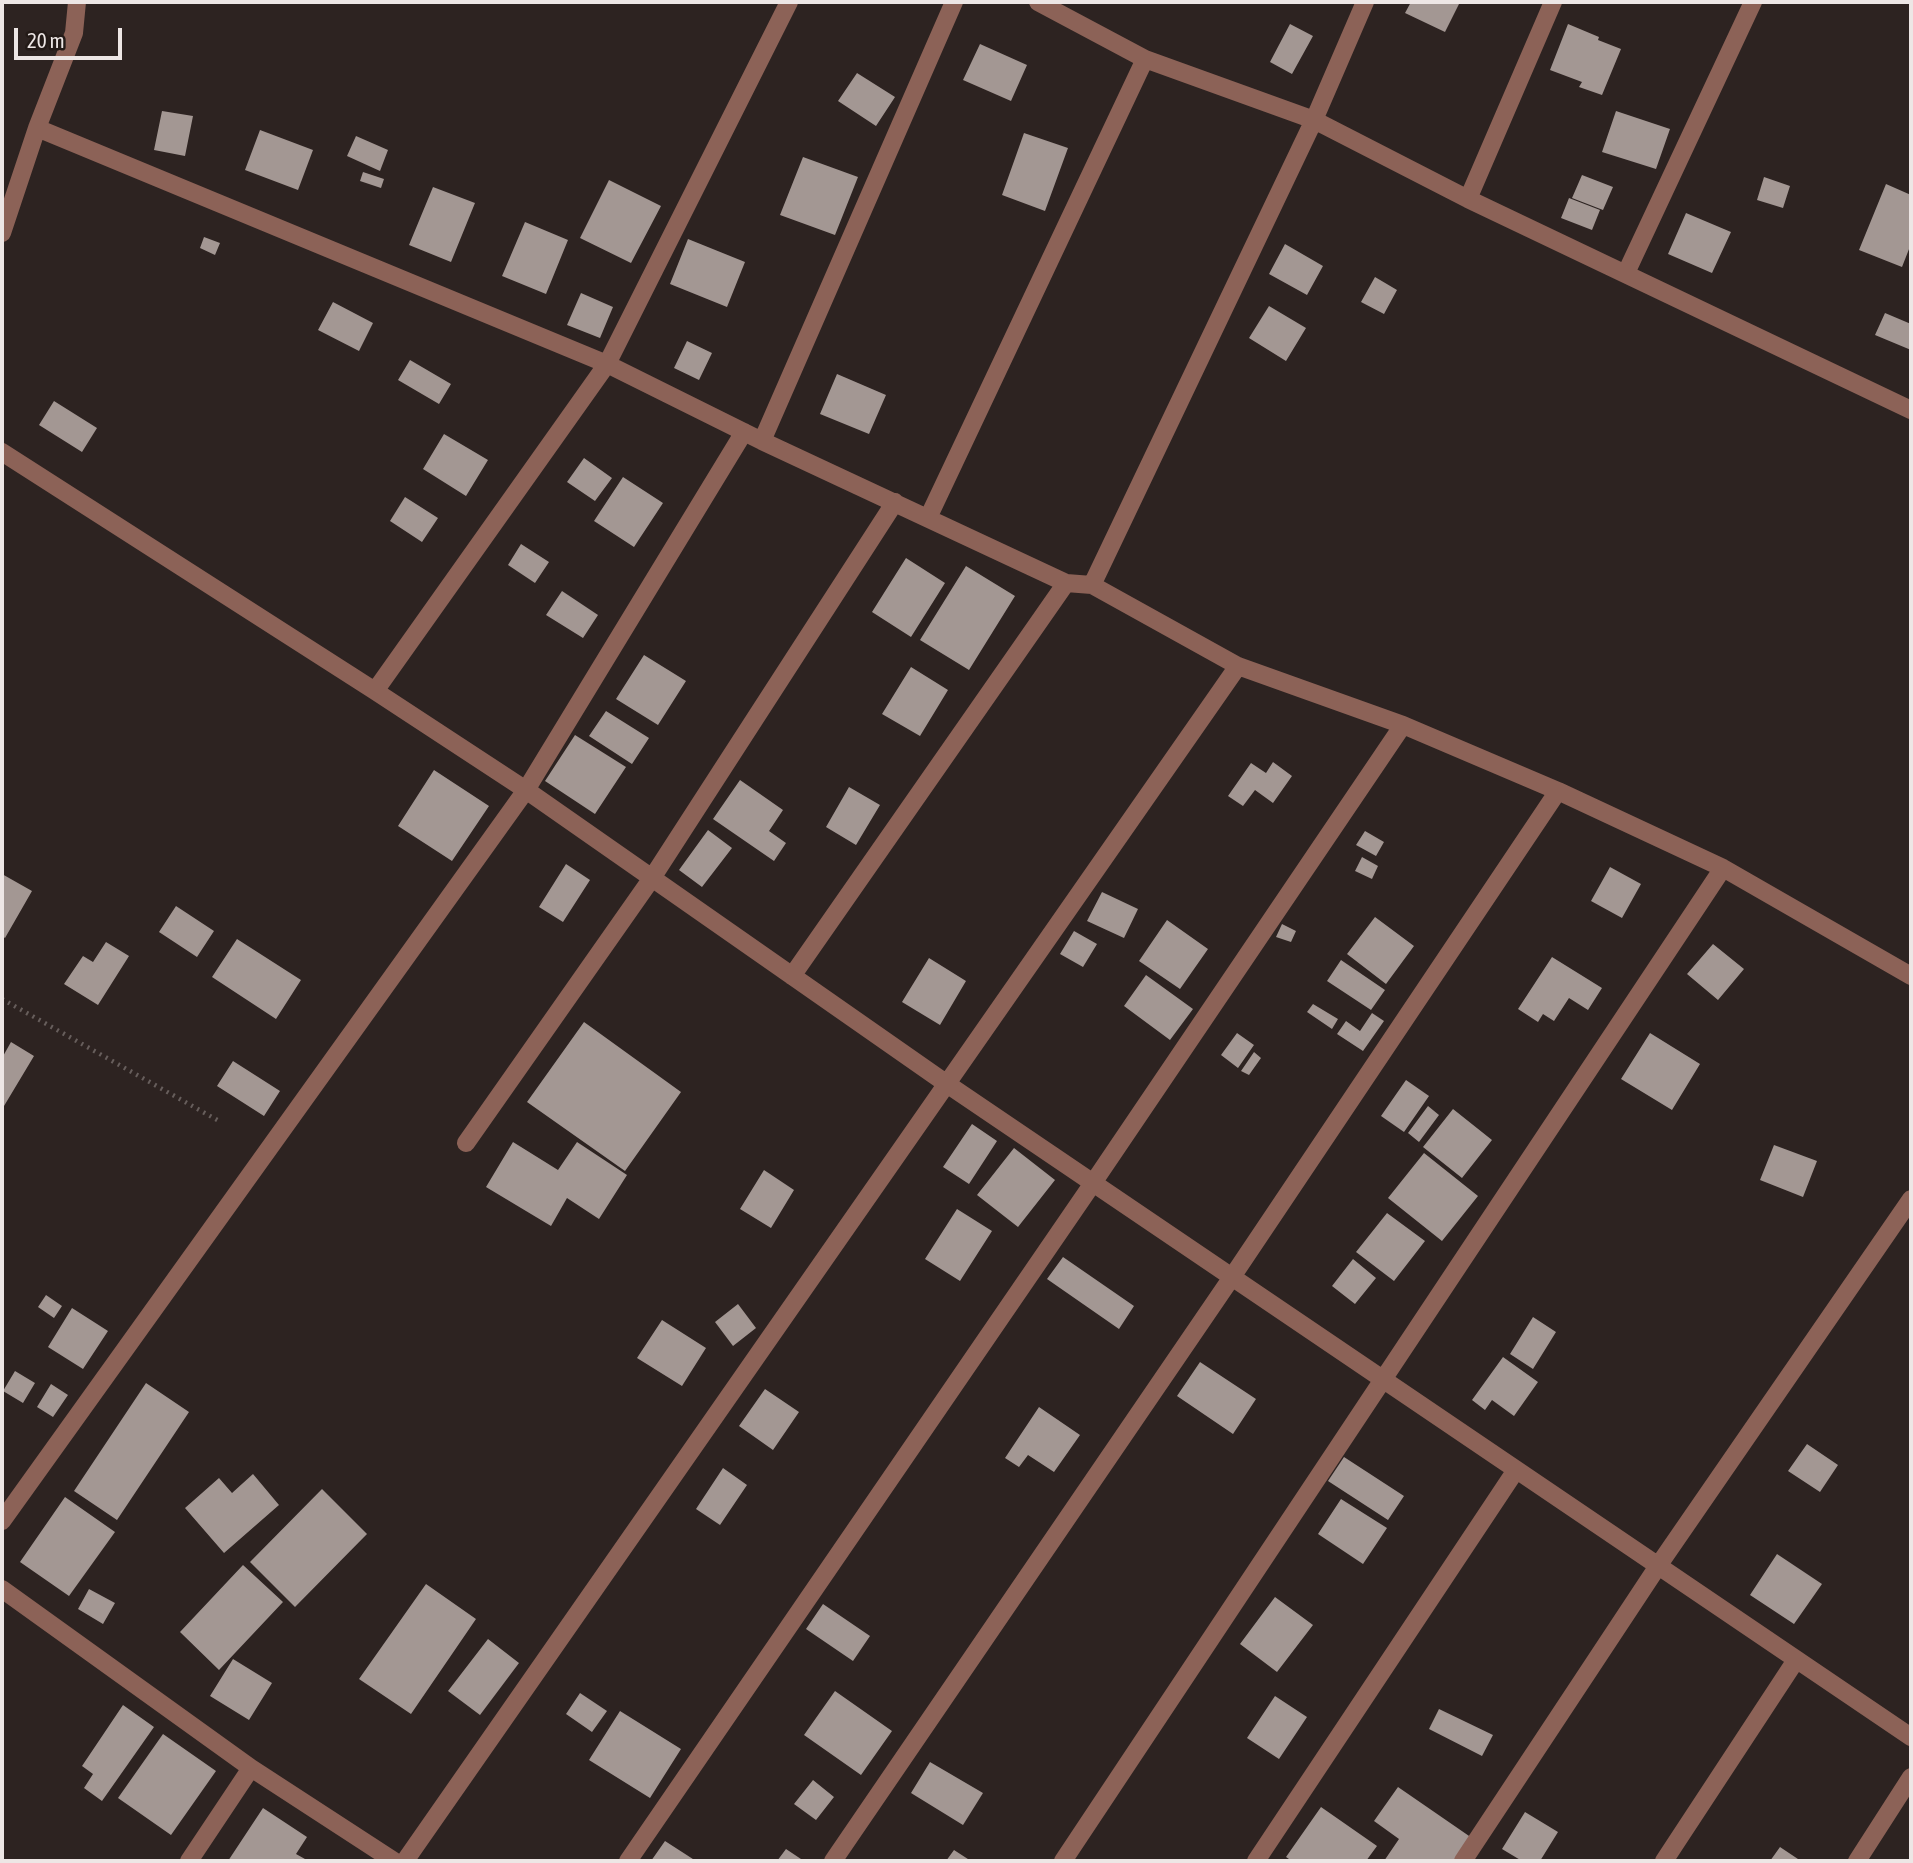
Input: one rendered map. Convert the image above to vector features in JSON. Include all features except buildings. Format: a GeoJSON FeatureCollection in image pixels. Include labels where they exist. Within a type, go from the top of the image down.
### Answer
{"type":"FeatureCollection","features":[{"type":"Feature","properties":{"kind":"street"},"geometry":{"type":"LineString","coordinates":[[2,233],[37,128],[74,33],[77,2]]}},
{"type":"Feature","properties":{"kind":"street"},"geometry":{"type":"LineString","coordinates":[[375,691],[607,364],[789,2]]}},
{"type":"Feature","properties":{"kind":"street"},"geometry":{"type":"LineString","coordinates":[[762,441],[954,2]]}},
{"type":"Feature","properties":{"kind":"street"},"geometry":{"type":"LineString","coordinates":[[1038,2],[1145,59],[1314,120],[1468,199],[1911,410]]}},
{"type":"Feature","properties":{"kind":"street"},"geometry":{"type":"LineString","coordinates":[[1092,585],[1314,120],[1365,2]]}},
{"type":"Feature","properties":{"kind":"street"},"geometry":{"type":"LineString","coordinates":[[1468,199],[1553,2]]}},
{"type":"Feature","properties":{"kind":"street"},"geometry":{"type":"LineString","coordinates":[[1626,274],[1753,2]]}},
{"type":"Feature","properties":{"kind":"street"},"geometry":{"type":"LineString","coordinates":[[928,519],[1145,59]]}},
{"type":"Feature","properties":{"kind":"street"},"geometry":{"type":"LineString","coordinates":[[37,128],[607,364],[762,441],[1066,583],[1092,585],[1238,666],[1403,725],[1558,791],[1723,868],[1911,976]]}},
{"type":"Feature","properties":{"kind":"street"},"geometry":{"type":"LineString","coordinates":[[2,1521],[526,790],[744,432]]}},
{"type":"Feature","properties":{"kind":"street"},"geometry":{"type":"LineString","coordinates":[[2,452],[526,790],[947,1084],[1911,1737]]}},
{"type":"Feature","properties":{"kind":"street"},"geometry":{"type":"LineString","coordinates":[[466,1143],[652,878],[895,502]]}},
{"type":"Feature","properties":{"kind":"street"},"geometry":{"type":"LineString","coordinates":[[792,976],[1066,583]]}},
{"type":"Feature","properties":{"kind":"street"},"geometry":{"type":"LineString","coordinates":[[405,1861],[1238,666]]}},
{"type":"Feature","properties":{"kind":"street"},"geometry":{"type":"LineString","coordinates":[[628,1861],[1403,725]]}},
{"type":"Feature","properties":{"kind":"street"},"geometry":{"type":"LineString","coordinates":[[833,1861],[1232,1277],[1558,791]]}},
{"type":"Feature","properties":{"kind":"street"},"geometry":{"type":"LineString","coordinates":[[1063,1861],[1723,868]]}},
{"type":"Feature","properties":{"kind":"street"},"geometry":{"type":"LineString","coordinates":[[1463,1861],[1658,1566],[1911,1199]]}},
{"type":"Feature","properties":{"kind":"street"},"geometry":{"type":"LineString","coordinates":[[1256,1861],[1516,1470]]}},
{"type":"Feature","properties":{"kind":"street"},"geometry":{"type":"LineString","coordinates":[[2,1589],[251,1768],[394,1861]]}},
{"type":"Feature","properties":{"kind":"street"},"geometry":{"type":"LineString","coordinates":[[1664,1861],[1797,1660]]}},
{"type":"Feature","properties":{"kind":"street"},"geometry":{"type":"LineString","coordinates":[[189,1861],[251,1768]]}},
{"type":"Feature","properties":{"kind":"street"},"geometry":{"type":"LineString","coordinates":[[1857,1861],[1911,1777]]}},
{"type":"Feature","properties":{"kind":"path"},"geometry":{"type":"LineString","coordinates":[[2,999],[219,1122]]}}]}
